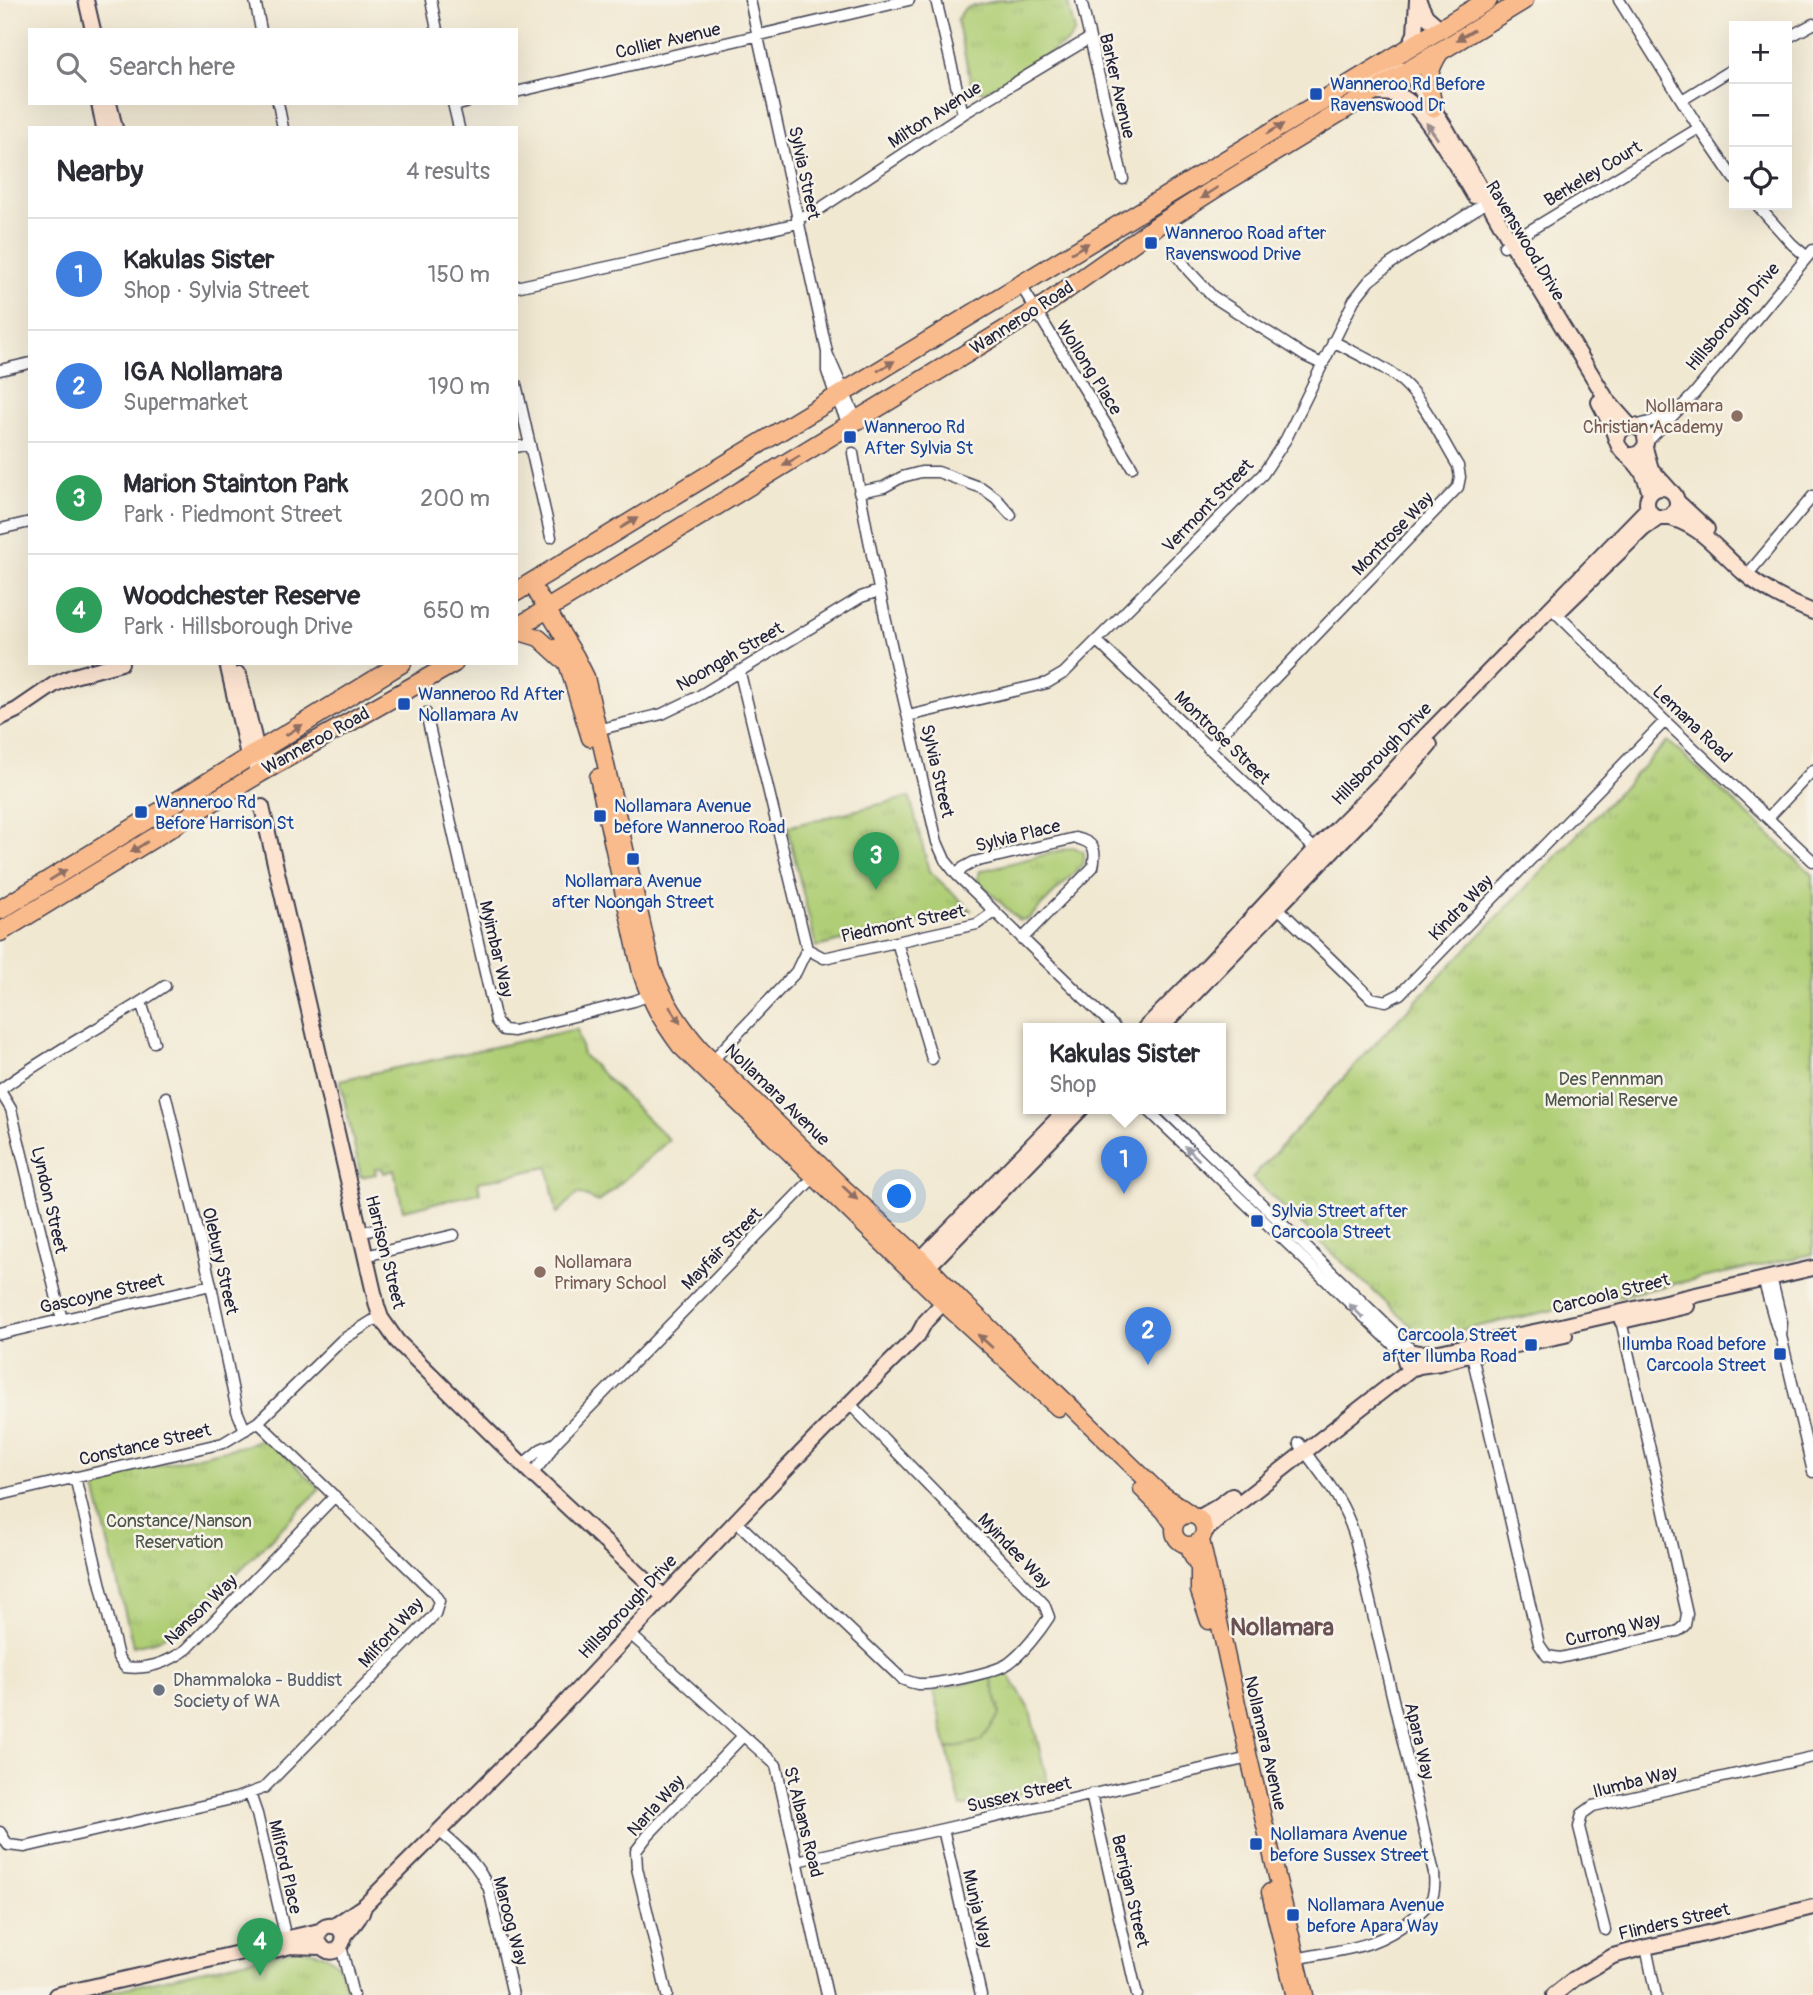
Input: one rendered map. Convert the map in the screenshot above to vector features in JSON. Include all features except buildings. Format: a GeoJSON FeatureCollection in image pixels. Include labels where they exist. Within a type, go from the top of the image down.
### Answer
{"type":"FeatureCollection","features":[{"type":"Feature","properties":{"kind":"highway","name":"Wanneroo Road"},"geometry":{"type":"LineString","coordinates":[[524,587],[1488,0]]}},
{"type":"Feature","properties":{"kind":"highway","name":"Wanneroo Road"},"geometry":{"type":"LineString","coordinates":[[518,628],[1036,311],[1158,225],[1524,0]]}},
{"type":"Feature","properties":{"kind":"highway"},"geometry":{"type":"LineString","coordinates":[[1433,108],[1429,75],[1440,51]]}},
{"type":"Feature","properties":{"kind":"highway","name":"Wanneroo Road"},"geometry":{"type":"LineString","coordinates":[[0,911],[399,665]]}},
{"type":"Feature","properties":{"kind":"highway","name":"Wanneroo Road"},"geometry":{"type":"LineString","coordinates":[[0,933],[266,770],[450,665]]}},
{"type":"Feature","properties":{"kind":"main road","name":"Nollamara Avenue"},"geometry":{"type":"LineString","coordinates":[[524,587],[566,641],[586,677],[594,731],[652,968],[656,1012],[680,1046],[709,1064],[1113,1454],[1164,1511],[1174,1525],[1175,1537],[1181,1543],[1196,1530]]}},
{"type":"Feature","properties":{"kind":"main road"},"geometry":{"type":"LineString","coordinates":[[566,641],[563,615],[577,592]]}},
{"type":"Feature","properties":{"kind":"main road","name":"Nollamara Avenue"},"geometry":{"type":"LineString","coordinates":[[543,612],[594,731]]}},
{"type":"Feature","properties":{"kind":"main road"},"geometry":{"type":"LineString","coordinates":[[518,630],[545,641],[568,666]]}},
{"type":"Feature","properties":{"kind":"main road","name":"Nollamara Avenue"},"geometry":{"type":"LineString","coordinates":[[1113,1454],[1158,1491],[1196,1530],[1244,1759],[1291,1960],[1295,1995]]}},
{"type":"Feature","properties":{"kind":"main road"},"geometry":{"type":"LineString","coordinates":[[1174,1525],[1179,1518],[1196,1530]]}},
{"type":"Feature","properties":{"kind":"main road","name":"Nollamara Avenue"},"geometry":{"type":"LineString","coordinates":[[1291,1960],[1305,1995]]}},
{"type":"Feature","properties":{"kind":"street"},"geometry":{"type":"LineString","coordinates":[[78,0],[84,28]]}},
{"type":"Feature","properties":{"kind":"street"},"geometry":{"type":"LineString","coordinates":[[86,0],[93,28]]}},
{"type":"Feature","properties":{"kind":"street"},"geometry":{"type":"LineString","coordinates":[[255,0],[261,28]]}},
{"type":"Feature","properties":{"kind":"street"},"geometry":{"type":"LineString","coordinates":[[430,0],[437,28]]}},
{"type":"Feature","properties":{"kind":"street","name":"Sylvia Street"},"geometry":{"type":"LineString","coordinates":[[750,0],[827,352],[827,371],[853,424]]}},
{"type":"Feature","properties":{"kind":"street","name":"Collier Avenue"},"geometry":{"type":"LineString","coordinates":[[518,92],[909,0]]}},
{"type":"Feature","properties":{"kind":"street"},"geometry":{"type":"LineString","coordinates":[[936,0],[963,114]]}},
{"type":"Feature","properties":{"kind":"street","name":"Barker Avenue"},"geometry":{"type":"LineString","coordinates":[[1081,0],[1123,179]]}},
{"type":"Feature","properties":{"kind":"street"},"geometry":{"type":"LineString","coordinates":[[1418,0],[1426,16],[1441,29]]}},
{"type":"Feature","properties":{"kind":"street"},"geometry":{"type":"LineString","coordinates":[[1408,48],[1415,34],[1418,0]]}},
{"type":"Feature","properties":{"kind":"street"},"geometry":{"type":"LineString","coordinates":[[1619,0],[1729,172]]}},
{"type":"Feature","properties":{"kind":"street"},"geometry":{"type":"LineString","coordinates":[[1792,35],[1813,24]]}},
{"type":"Feature","properties":{"kind":"street","name":"Milton Avenue"},"geometry":{"type":"LineString","coordinates":[[518,287],[798,221],[963,114],[1090,38]]}},
{"type":"Feature","properties":{"kind":"street"},"geometry":{"type":"LineString","coordinates":[[1335,93],[1388,71],[1408,70]]}},
{"type":"Feature","properties":{"kind":"street","name":"Ravenswood Drive"},"geometry":{"type":"LineString","coordinates":[[1408,70],[1464,159],[1484,204]]}},
{"type":"Feature","properties":{"kind":"street"},"geometry":{"type":"LineString","coordinates":[[1682,100],[1729,71]]}},
{"type":"Feature","properties":{"kind":"street","name":"Ravenswood Drive"},"geometry":{"type":"LineString","coordinates":[[1371,93],[1399,96],[1410,102],[1434,133],[1484,204],[1508,244],[1605,412],[1617,442]]}},
{"type":"Feature","properties":{"kind":"street"},"geometry":{"type":"LineString","coordinates":[[99,105],[104,126]]}},
{"type":"Feature","properties":{"kind":"street"},"geometry":{"type":"LineString","coordinates":[[109,105],[115,126]]}},
{"type":"Feature","properties":{"kind":"street"},"geometry":{"type":"LineString","coordinates":[[278,105],[284,126]]}},
{"type":"Feature","properties":{"kind":"street"},"geometry":{"type":"LineString","coordinates":[[453,105],[458,126]]}},
{"type":"Feature","properties":{"kind":"street","name":"Berkeley Court"},"geometry":{"type":"LineString","coordinates":[[1508,244],[1699,128]]}},
{"type":"Feature","properties":{"kind":"street","name":"Vermont Street"},"geometry":{"type":"LineString","coordinates":[[908,716],[1047,683],[1065,673],[1264,474],[1286,439],[1354,300],[1369,281],[1390,264],[1484,204]]}},
{"type":"Feature","properties":{"kind":"street"},"geometry":{"type":"LineString","coordinates":[[1761,210],[1792,244],[1810,253]]}},
{"type":"Feature","properties":{"kind":"street","name":"Ravenswood Drive"},"geometry":{"type":"LineString","coordinates":[[1508,244],[1607,400],[1632,426]]}},
{"type":"Feature","properties":{"kind":"street","name":"Hillsborough Drive"},"geometry":{"type":"LineString","coordinates":[[1645,445],[1694,394],[1810,253]]}},
{"type":"Feature","properties":{"kind":"street"},"geometry":{"type":"LineString","coordinates":[[1178,255],[1212,296],[1322,364]]}},
{"type":"Feature","properties":{"kind":"street","name":"Wollong Place"},"geometry":{"type":"LineString","coordinates":[[1020,284],[1132,467]]}},
{"type":"Feature","properties":{"kind":"street","name":"Montrose Way"},"geometry":{"type":"LineString","coordinates":[[1209,748],[1458,488],[1458,466],[1408,387],[1397,377],[1333,341]]}},
{"type":"Feature","properties":{"kind":"street"},"geometry":{"type":"LineString","coordinates":[[0,370],[28,363]]}},
{"type":"Feature","properties":{"kind":"street"},"geometry":{"type":"LineString","coordinates":[[518,393],[551,537]]}},
{"type":"Feature","properties":{"kind":"street","name":"Hillsborough Drive"},"geometry":{"type":"LineString","coordinates":[[1632,426],[1653,421],[1680,407]]}},
{"type":"Feature","properties":{"kind":"street"},"geometry":{"type":"LineString","coordinates":[[1813,603],[1749,572],[1651,469],[1644,432],[1632,426],[1620,431],[1617,442],[1622,452],[1641,470],[1655,516],[1679,521],[1696,529],[1749,572],[1783,599],[1813,612]]}},
{"type":"Feature","properties":{"kind":"street"},"geometry":{"type":"LineString","coordinates":[[518,447],[530,444]]}},
{"type":"Feature","properties":{"kind":"street"},"geometry":{"type":"LineString","coordinates":[[1628,455],[1637,454],[1645,445]]}},
{"type":"Feature","properties":{"kind":"street","name":"Sylvia Street"},"geometry":{"type":"LineString","coordinates":[[853,453],[859,492],[908,716],[937,842],[945,860],[957,875],[1110,1023]]}},
{"type":"Feature","properties":{"kind":"street"},"geometry":{"type":"LineString","coordinates":[[859,492],[884,487],[902,477],[920,472],[938,472],[982,488],[996,498],[1010,515]]}},
{"type":"Feature","properties":{"kind":"street"},"geometry":{"type":"LineString","coordinates":[[1649,501],[1660,488],[1673,495]]}},
{"type":"Feature","properties":{"kind":"street"},"geometry":{"type":"LineString","coordinates":[[1662,517],[1674,511],[1673,495]]}},
{"type":"Feature","properties":{"kind":"street"},"geometry":{"type":"LineString","coordinates":[[1749,572],[1813,496]]}},
{"type":"Feature","properties":{"kind":"street","name":"Hillsborough Drive"},"geometry":{"type":"LineString","coordinates":[[1554,610],[1649,501]]}},
{"type":"Feature","properties":{"kind":"street","name":"Hillsborough Drive"},"geometry":{"type":"LineString","coordinates":[[1166,1023],[1388,778],[1554,610],[1643,528],[1662,517]]}},
{"type":"Feature","properties":{"kind":"street"},"geometry":{"type":"LineString","coordinates":[[0,529],[28,522]]}},
{"type":"Feature","properties":{"kind":"street","name":"Noongah Street"},"geometry":{"type":"LineString","coordinates":[[594,731],[662,714],[740,673],[861,597],[880,591]]}},
{"type":"Feature","properties":{"kind":"street","name":"Lemana Road"},"geometry":{"type":"LineString","coordinates":[[1554,610],[1665,721],[1813,861]]}},
{"type":"Feature","properties":{"kind":"street","name":"Montrose Street"},"geometry":{"type":"LineString","coordinates":[[1097,641],[1320,854]]}},
{"type":"Feature","properties":{"kind":"street"},"geometry":{"type":"LineString","coordinates":[[3,715],[14,703],[45,680],[67,670],[99,665]]}},
{"type":"Feature","properties":{"kind":"street"},"geometry":{"type":"LineString","coordinates":[[228,665],[255,754],[266,770]]}},
{"type":"Feature","properties":{"kind":"street"},"geometry":{"type":"LineString","coordinates":[[236,665],[255,742],[255,754]]}},
{"type":"Feature","properties":{"kind":"street"},"geometry":{"type":"LineString","coordinates":[[709,1064],[796,972],[807,949],[740,673]]}},
{"type":"Feature","properties":{"kind":"street","name":"Myimbar Way"},"geometry":{"type":"LineString","coordinates":[[426,713],[496,1021],[503,1030],[514,1031],[655,993]]}},
{"type":"Feature","properties":{"kind":"street","name":"Kindra Way"},"geometry":{"type":"LineString","coordinates":[[1273,904],[1371,998],[1386,1001],[1400,994],[1665,721]]}},
{"type":"Feature","properties":{"kind":"street"},"geometry":{"type":"LineString","coordinates":[[1768,818],[1813,770]]}},
{"type":"Feature","properties":{"kind":"street","name":"Harrison Street"},"geometry":{"type":"LineString","coordinates":[[262,807],[359,1233],[381,1318],[397,1341],[527,1469],[664,1597]]}},
{"type":"Feature","properties":{"kind":"street","name":"Sylvia Place"},"geometry":{"type":"LineString","coordinates":[[957,875],[974,862],[1075,838],[1085,840],[1093,847],[1096,856],[1093,867],[1022,939]]}},
{"type":"Feature","properties":{"kind":"street","name":"Hillsborough Drive"},"geometry":{"type":"LineString","coordinates":[[1150,1023],[1273,904]]}},
{"type":"Feature","properties":{"kind":"street","name":"Piedmont Street"},"geometry":{"type":"LineString","coordinates":[[807,949],[824,958],[977,924],[995,912]]}},
{"type":"Feature","properties":{"kind":"street"},"geometry":{"type":"LineString","coordinates":[[897,943],[932,1059]]}},
{"type":"Feature","properties":{"kind":"street"},"geometry":{"type":"LineString","coordinates":[[0,1091],[22,1073],[165,986]]}},
{"type":"Feature","properties":{"kind":"street"},"geometry":{"type":"LineString","coordinates":[[141,1002],[154,1042]]}},
{"type":"Feature","properties":{"kind":"street","name":"Lyndon Street"},"geometry":{"type":"LineString","coordinates":[[0,1091],[11,1109],[61,1320]]}},
{"type":"Feature","properties":{"kind":"street","name":"Olebury Street"},"geometry":{"type":"LineString","coordinates":[[166,1097],[211,1285],[237,1411],[245,1430]]}},
{"type":"Feature","properties":{"kind":"street"},"geometry":{"type":"LineString","coordinates":[[919,1268],[1062,1114]]}},
{"type":"Feature","properties":{"kind":"street"},"geometry":{"type":"LineString","coordinates":[[919,1268],[1076,1114]]}},
{"type":"Feature","properties":{"kind":"street"},"geometry":{"type":"LineString","coordinates":[[1152,1114],[1412,1360]]}},
{"type":"Feature","properties":{"kind":"street"},"geometry":{"type":"LineString","coordinates":[[1169,1114],[1412,1360]]}},
{"type":"Feature","properties":{"kind":"street","name":"Mayfair Street"},"geometry":{"type":"LineString","coordinates":[[527,1469],[548,1456],[555,1443],[819,1172]]}},
{"type":"Feature","properties":{"kind":"street"},"geometry":{"type":"LineString","coordinates":[[359,1233],[379,1228]]}},
{"type":"Feature","properties":{"kind":"street"},"geometry":{"type":"LineString","coordinates":[[365,1256],[454,1235]]}},
{"type":"Feature","properties":{"kind":"street","name":"Carcoola Street"},"geometry":{"type":"LineString","coordinates":[[1196,1530],[1207,1514],[1233,1501],[1412,1360],[1440,1363],[1471,1350],[1768,1282],[1813,1268]]}},
{"type":"Feature","properties":{"kind":"street","name":"Carcoola Street"},"geometry":{"type":"LineString","coordinates":[[1768,1282],[1813,1277]]}},
{"type":"Feature","properties":{"kind":"street"},"geometry":{"type":"LineString","coordinates":[[1768,1282],[1776,1325],[1781,1336],[1813,1472]]}},
{"type":"Feature","properties":{"kind":"street","name":"Gascoyne Street"},"geometry":{"type":"LineString","coordinates":[[0,1335],[211,1285]]}},
{"type":"Feature","properties":{"kind":"street","name":"Hillsborough Drive"},"geometry":{"type":"LineString","coordinates":[[340,1936],[360,1918],[365,1905],[565,1703],[849,1403],[918,1335],[930,1330],[952,1301]]}},
{"type":"Feature","properties":{"kind":"street","name":"Currong Way"},"geometry":{"type":"LineString","coordinates":[[1471,1350],[1539,1644],[1546,1656],[1560,1658],[1678,1631],[1685,1625],[1687,1614],[1620,1317]]}},
{"type":"Feature","properties":{"kind":"street","name":"Constance Street"},"geometry":{"type":"LineString","coordinates":[[0,1495],[223,1443],[258,1422],[342,1340],[381,1318]]}},
{"type":"Feature","properties":{"kind":"street","name":"Myindee Way"},"geometry":{"type":"LineString","coordinates":[[736,1521],[902,1679],[916,1684],[932,1683],[996,1670],[1011,1662],[1049,1617],[1044,1604],[849,1403]]}},
{"type":"Feature","properties":{"kind":"street","name":"Milford Way"},"geometry":{"type":"LineString","coordinates":[[0,1832],[8,1845],[25,1847],[250,1794],[264,1788],[435,1614],[439,1601],[433,1592],[258,1422]]}},
{"type":"Feature","properties":{"kind":"street","name":"Apara Way"},"geometry":{"type":"LineString","coordinates":[[1291,1960],[1363,1946],[1390,1936],[1431,1902],[1435,1891],[1434,1873],[1354,1534],[1346,1511],[1332,1486],[1302,1447]]}},
{"type":"Feature","properties":{"kind":"street","name":"Nanson Way"},"geometry":{"type":"LineString","coordinates":[[75,1477],[118,1657],[125,1667],[136,1669],[172,1660],[187,1649],[335,1496]]}},
{"type":"Feature","properties":{"kind":"street","name":"St Albans Road"},"geometry":{"type":"LineString","coordinates":[[629,1633],[776,1765],[827,1995]]}},
{"type":"Feature","properties":{"kind":"street","name":"Narla Way"},"geometry":{"type":"LineString","coordinates":[[667,1995],[637,1868],[636,1851],[743,1736]]}},
{"type":"Feature","properties":{"kind":"street","name":"Ilumba Way"},"geometry":{"type":"LineString","coordinates":[[1605,1930],[1579,1827],[1583,1814],[1593,1806],[1813,1757]]}},
{"type":"Feature","properties":{"kind":"street","name":"Sussex Street"},"geometry":{"type":"LineString","coordinates":[[797,1861],[1244,1759]]}},
{"type":"Feature","properties":{"kind":"street","name":"Milford Place"},"geometry":{"type":"LineString","coordinates":[[250,1794],[287,1942]]}},
{"type":"Feature","properties":{"kind":"street","name":"Berrigan Street"},"geometry":{"type":"LineString","coordinates":[[1091,1794],[1137,1995]]}},
{"type":"Feature","properties":{"kind":"street","name":"Munja Way"},"geometry":{"type":"LineString","coordinates":[[943,1829],[981,1995]]}},
{"type":"Feature","properties":{"kind":"street","name":"Maroog Way"},"geometry":{"type":"LineString","coordinates":[[439,1830],[474,1862],[483,1875],[489,1889],[513,1995]]}},
{"type":"Feature","properties":{"kind":"street","name":"Flinders Street"},"geometry":{"type":"LineString","coordinates":[[1569,1995],[1609,1968],[1646,1951],[1813,1907]]}},
{"type":"Feature","properties":{"kind":"street","name":"Flinders Street"},"geometry":{"type":"LineString","coordinates":[[1554,1995],[1574,1979],[1613,1956],[1813,1916]]}},
{"type":"Feature","properties":{"kind":"street"},"geometry":{"type":"LineString","coordinates":[[321,1942],[328,1925],[340,1936],[353,1995]]}},
{"type":"Feature","properties":{"kind":"street"},"geometry":{"type":"LineString","coordinates":[[56,1995],[243,1952],[257,1945],[321,1942],[333,1951],[340,1936]]}},
{"type":"Feature","properties":{"kind":"street"},"geometry":{"type":"LineString","coordinates":[[321,1942],[347,1972]]}},
{"type":"Feature","properties":{"kind":"street"},"geometry":{"type":"LineString","coordinates":[[1646,1951],[1656,1995]]}},
{"type":"Feature","properties":{"kind":"green space"},"geometry":{"type":"Polygon","coordinates":[[[1000,0],[1067,0],[1075,31],[1069,41],[983,93],[971,83],[957,20],[965,8],[1000,0]]]}},
{"type":"Feature","properties":{"kind":"green space","name":"Des Pennman Memorial Reserve"},"geometry":{"type":"Polygon","coordinates":[[[1668,741],[1813,875],[1813,1254],[1424,1338],[1252,1178],[1385,1033],[1668,741]]]}},
{"type":"Feature","properties":{"kind":"green space"},"geometry":{"type":"Polygon","coordinates":[[[910,797],[929,871],[971,910],[816,947],[787,827],[910,797]]]}},
{"type":"Feature","properties":{"kind":"green space"},"geometry":{"type":"Polygon","coordinates":[[[1074,847],[1083,852],[1084,863],[1028,919],[1019,920],[977,880],[980,871],[1074,847]]]}},
{"type":"Feature","properties":{"kind":"green space"},"geometry":{"type":"Polygon","coordinates":[[[577,1029],[583,1055],[669,1140],[599,1202],[578,1193],[557,1214],[548,1167],[478,1182],[480,1193],[403,1210],[394,1170],[384,1173],[382,1168],[375,1169],[376,1174],[361,1177],[340,1080],[577,1029]]]}},
{"type":"Feature","properties":{"kind":"green space","name":"Constance/Nanson Reservation"},"geometry":{"type":"Polygon","coordinates":[[[266,1437],[320,1489],[191,1620],[158,1640],[133,1646],[93,1480],[247,1445],[266,1437]]]}},
{"type":"Feature","properties":{"kind":"green space"},"geometry":{"type":"Polygon","coordinates":[[[1008,1673],[1030,1711],[1049,1788],[961,1807],[947,1749],[981,1741],[1000,1714],[991,1677],[1008,1673]]]}},
{"type":"Feature","properties":{"kind":"green space"},"geometry":{"type":"Polygon","coordinates":[[[991,1677],[1000,1714],[981,1742],[947,1749],[933,1690],[991,1677]]]}},
{"type":"Feature","properties":{"kind":"green space"},"geometry":{"type":"Polygon","coordinates":[[[300,1948],[321,1953],[334,1961],[342,1974],[348,1995],[95,1995],[300,1948]]]}},
{"type":"Feature","properties":{"kind":"place","name":"Wanneroo Rd Before Ravenswood Dr"},"geometry":{"type":"Point","coordinates":[1316,94]}},
{"type":"Feature","properties":{"kind":"place","name":"Wanneroo Road after Ravenswood Drive"},"geometry":{"type":"Point","coordinates":[1151,243]}},
{"type":"Feature","properties":{"kind":"place","name":"Nollamara Christian Academy"},"geometry":{"type":"Point","coordinates":[1737,416]}},
{"type":"Feature","properties":{"kind":"place","name":"Wanneroo Rd After Sylvia St"},"geometry":{"type":"Point","coordinates":[850,437]}},
{"type":"Feature","properties":{"kind":"place","name":"Wanneroo Rd After Nollamara Av"},"geometry":{"type":"Point","coordinates":[404,704]}},
{"type":"Feature","properties":{"kind":"place","name":"Wanneroo Rd Before Harrison St"},"geometry":{"type":"Point","coordinates":[141,812]}},
{"type":"Feature","properties":{"kind":"place","name":"Nollamara Avenue before Wanneroo Road"},"geometry":{"type":"Point","coordinates":[600,816]}},
{"type":"Feature","properties":{"kind":"place","name":"Nollamara Avenue after Noongah Street"},"geometry":{"type":"Point","coordinates":[633,859]}},
{"type":"Feature","properties":{"kind":"place","name":"Marion Stainton Park"},"geometry":{"type":"Point","coordinates":[876,890]}},
{"type":"Feature","properties":{"kind":"place","name":"Kakulas Sister"},"geometry":{"type":"Point","coordinates":[1124,1194]}},
{"type":"Feature","properties":{"kind":"place","name":"Sylvia Street after Carcoola Street"},"geometry":{"type":"Point","coordinates":[1257,1221]}},
{"type":"Feature","properties":{"kind":"place","name":"Nollamara Primary School"},"geometry":{"type":"Point","coordinates":[540,1272]}},
{"type":"Feature","properties":{"kind":"place","name":"Carcoola Street after Ilumba Road"},"geometry":{"type":"Point","coordinates":[1531,1345]}},
{"type":"Feature","properties":{"kind":"place","name":"Ilumba Road before Carcoola Street"},"geometry":{"type":"Point","coordinates":[1780,1354]}},
{"type":"Feature","properties":{"kind":"place","name":"IGA Nollamara"},"geometry":{"type":"Point","coordinates":[1148,1365]}},
{"type":"Feature","properties":{"kind":"place","name":"Dhammaloka - Buddist Society of WA"},"geometry":{"type":"Point","coordinates":[159,1690]}},
{"type":"Feature","properties":{"kind":"place","name":"Nollamara Avenue before Sussex Street"},"geometry":{"type":"Point","coordinates":[1256,1844]}},
{"type":"Feature","properties":{"kind":"place","name":"Nollamara Avenue before Apara Way"},"geometry":{"type":"Point","coordinates":[1293,1915]}},
{"type":"Feature","properties":{"kind":"place","name":"Woodchester Reserve"},"geometry":{"type":"Point","coordinates":[260,1976]}},
{"type":"Feature","properties":{"kind":"district","name":"Nollamara"},"geometry":{"type":"Point","coordinates":[1282,1627]}}]}
